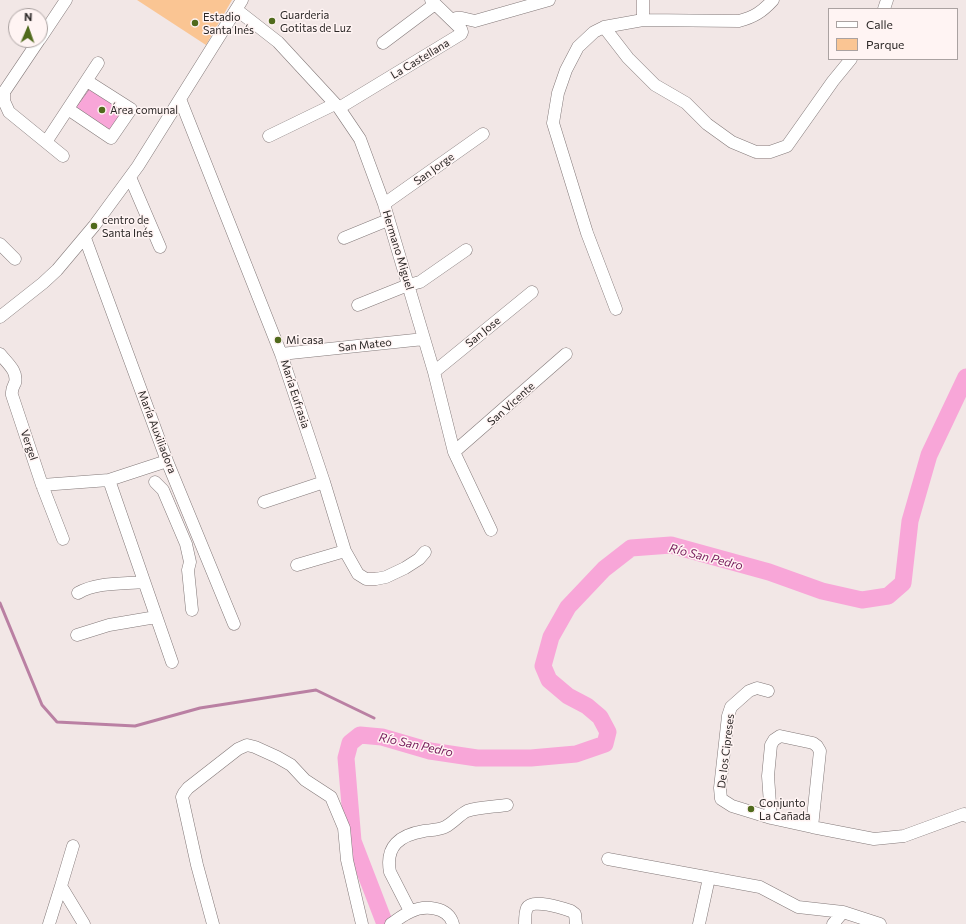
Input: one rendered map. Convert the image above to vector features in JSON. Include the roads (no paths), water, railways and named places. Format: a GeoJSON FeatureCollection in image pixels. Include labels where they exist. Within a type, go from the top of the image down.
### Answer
{"type":"FeatureCollection","features":[{"type":"Feature","properties":{"kind":"street"},"geometry":{"type":"LineString","coordinates":[[48,27],[66,0]]}},
{"type":"Feature","properties":{"kind":"street"},"geometry":{"type":"LineString","coordinates":[[452,20],[462,18],[475,21],[549,0]]}},
{"type":"Feature","properties":{"kind":"street"},"geometry":{"type":"LineString","coordinates":[[643,20],[644,0]]}},
{"type":"Feature","properties":{"kind":"street"},"geometry":{"type":"LineString","coordinates":[[616,309],[587,233],[553,123],[558,93],[566,70],[578,47],[594,32],[604,27],[643,20],[739,21],[753,17],[773,0]]}},
{"type":"Feature","properties":{"kind":"street"},"geometry":{"type":"LineString","coordinates":[[383,43],[433,2]]}},
{"type":"Feature","properties":{"kind":"street","name":"La Castellana"},"geometry":{"type":"LineString","coordinates":[[337,106],[461,34],[461,29],[433,2]]}},
{"type":"Feature","properties":{"kind":"street"},"geometry":{"type":"LineString","coordinates":[[0,317],[43,283],[86,238],[130,177],[240,5]]}},
{"type":"Feature","properties":{"kind":"street","name":"Hermano Miguel"},"geometry":{"type":"LineString","coordinates":[[240,5],[278,42],[337,106],[360,139],[384,204],[434,372],[454,452],[492,530]]}},
{"type":"Feature","properties":{"kind":"street"},"geometry":{"type":"LineString","coordinates":[[604,27],[628,58],[655,85],[686,103],[707,124],[732,142],[756,152],[770,152],[787,146],[833,81],[850,60]]}},
{"type":"Feature","properties":{"kind":"street"},"geometry":{"type":"LineString","coordinates":[[34,48],[4,92],[4,102],[9,112],[63,156]]}},
{"type":"Feature","properties":{"kind":"street"},"geometry":{"type":"LineString","coordinates":[[46,142],[98,63]]}},
{"type":"Feature","properties":{"kind":"street"},"geometry":{"type":"LineString","coordinates":[[68,109],[111,138],[131,109],[87,81]]}},
{"type":"Feature","properties":{"kind":"street","name":"María Eufrasia"},"geometry":{"type":"LineString","coordinates":[[180,99],[281,354],[324,482],[345,551],[358,574],[366,579],[386,577],[405,568],[419,559],[425,552]]}},
{"type":"Feature","properties":{"kind":"street"},"geometry":{"type":"LineString","coordinates":[[269,136],[337,106]]}},
{"type":"Feature","properties":{"kind":"street","name":"San Jorge"},"geometry":{"type":"LineString","coordinates":[[384,204],[483,134]]}},
{"type":"Feature","properties":{"kind":"street"},"geometry":{"type":"LineString","coordinates":[[130,177],[160,247]]}},
{"type":"Feature","properties":{"kind":"street"},"geometry":{"type":"LineString","coordinates":[[344,238],[388,220]]}},
{"type":"Feature","properties":{"kind":"street","name":"María Auxiliadora"},"geometry":{"type":"LineString","coordinates":[[86,238],[167,461],[234,624]]}},
{"type":"Feature","properties":{"kind":"street"},"geometry":{"type":"LineString","coordinates":[[1,246],[15,259]]}},
{"type":"Feature","properties":{"kind":"street"},"geometry":{"type":"LineString","coordinates":[[358,305],[408,285],[420,282],[466,250]]}},
{"type":"Feature","properties":{"kind":"street","name":"San Jose"},"geometry":{"type":"LineString","coordinates":[[434,372],[532,292]]}},
{"type":"Feature","properties":{"kind":"street","name":"San Mateo"},"geometry":{"type":"LineString","coordinates":[[281,354],[424,339]]}},
{"type":"Feature","properties":{"kind":"street","name":"Vergel"},"geometry":{"type":"LineString","coordinates":[[0,354],[15,372],[16,380],[11,392],[12,396],[42,485],[63,539]]}},
{"type":"Feature","properties":{"kind":"street","name":"San Vicente"},"geometry":{"type":"LineString","coordinates":[[454,452],[566,354]]}},
{"type":"Feature","properties":{"kind":"street"},"geometry":{"type":"LineString","coordinates":[[42,485],[109,480],[167,461]]}},
{"type":"Feature","properties":{"kind":"street"},"geometry":{"type":"LineString","coordinates":[[109,480],[172,662]]}},
{"type":"Feature","properties":{"kind":"street"},"geometry":{"type":"LineString","coordinates":[[155,482],[163,490],[186,544],[190,562],[188,570],[192,610]]}},
{"type":"Feature","properties":{"kind":"street"},"geometry":{"type":"LineString","coordinates":[[264,502],[324,482]]}},
{"type":"Feature","properties":{"kind":"street"},"geometry":{"type":"LineString","coordinates":[[297,565],[345,551]]}},
{"type":"Feature","properties":{"kind":"street"},"geometry":{"type":"LineString","coordinates":[[190,562],[206,556]]}},
{"type":"Feature","properties":{"kind":"street"},"geometry":{"type":"LineString","coordinates":[[78,593],[85,589],[98,586],[144,582]]}},
{"type":"Feature","properties":{"kind":"street"},"geometry":{"type":"LineString","coordinates":[[77,635],[109,625],[156,617]]}},
{"type":"Feature","properties":{"kind":"street","name":"De los Cipreses"},"geometry":{"type":"LineString","coordinates":[[768,691],[757,688],[749,691],[731,707],[728,716],[720,788],[721,799],[732,806],[771,818],[874,839],[904,836],[964,814],[966,816]]}},
{"type":"Feature","properties":{"kind":"street"},"geometry":{"type":"LineString","coordinates":[[771,818],[768,776],[770,745],[780,736],[813,743],[820,751],[812,827]]}},
{"type":"Feature","properties":{"kind":"street"},"geometry":{"type":"LineString","coordinates":[[213,924],[197,865],[182,797],[188,788],[238,749],[247,745],[255,747],[287,762],[299,772],[305,780],[331,797],[344,828],[347,860],[362,924]]}},
{"type":"Feature","properties":{"kind":"street"},"geometry":{"type":"LineString","coordinates":[[406,914],[390,872],[389,865],[392,849],[396,843],[404,836],[444,828],[467,812],[507,805]]}},
{"type":"Feature","properties":{"kind":"street"},"geometry":{"type":"LineString","coordinates":[[50,924],[73,846]]}},
{"type":"Feature","properties":{"kind":"street"},"geometry":{"type":"LineString","coordinates":[[608,859],[760,887],[798,907],[843,912],[880,924]]}},
{"type":"Feature","properties":{"kind":"street"},"geometry":{"type":"LineString","coordinates":[[699,924],[709,878]]}},
{"type":"Feature","properties":{"kind":"street"},"geometry":{"type":"LineString","coordinates":[[61,886],[84,924]]}},
{"type":"Feature","properties":{"kind":"street"},"geometry":{"type":"LineString","coordinates":[[525,924],[526,909],[530,905],[536,903],[571,910],[575,914],[576,924]]}},
{"type":"Feature","properties":{"kind":"street"},"geometry":{"type":"LineString","coordinates":[[391,924],[406,914],[425,908],[443,911],[450,916],[453,924]]}},
{"type":"Feature","properties":{"kind":"street"},"geometry":{"type":"LineString","coordinates":[[833,924],[843,912]]}},
{"type":"Feature","properties":{"kind":"waterway","name":"Río San Pedro"},"geometry":{"type":"LineString","coordinates":[[385,924],[353,841],[346,758],[350,743],[360,735],[382,737],[430,751],[477,758],[531,758],[576,754],[605,744],[608,732],[600,717],[587,706],[568,696],[549,680],[543,666],[551,637],[568,607],[604,569],[631,548],[671,545],[769,572],[822,591],[862,600],[888,596],[903,583],[910,521],[929,455],[966,377]]}},
{"type":"Feature","properties":{"kind":"waterway"},"geometry":{"type":"LineString","coordinates":[[0,603],[42,705],[57,722],[135,726],[200,708],[316,690],[374,718]]}},
{"type":"Feature","properties":{"kind":"place","name":"Guarderia Gotitas de Luz"},"geometry":{"type":"Point","coordinates":[272,21]}},
{"type":"Feature","properties":{"kind":"place","name":"Estadio Santa Inés"},"geometry":{"type":"Point","coordinates":[195,23]}},
{"type":"Feature","properties":{"kind":"place","name":"Área comunal"},"geometry":{"type":"Point","coordinates":[102,110]}},
{"type":"Feature","properties":{"kind":"place","name":"centro de Santa Inés"},"geometry":{"type":"Point","coordinates":[94,226]}},
{"type":"Feature","properties":{"kind":"place","name":"Mi casa"},"geometry":{"type":"Point","coordinates":[278,340]}},
{"type":"Feature","properties":{"kind":"place","name":"Conjunto La Cañada"},"geometry":{"type":"Point","coordinates":[751,809]}}]}
